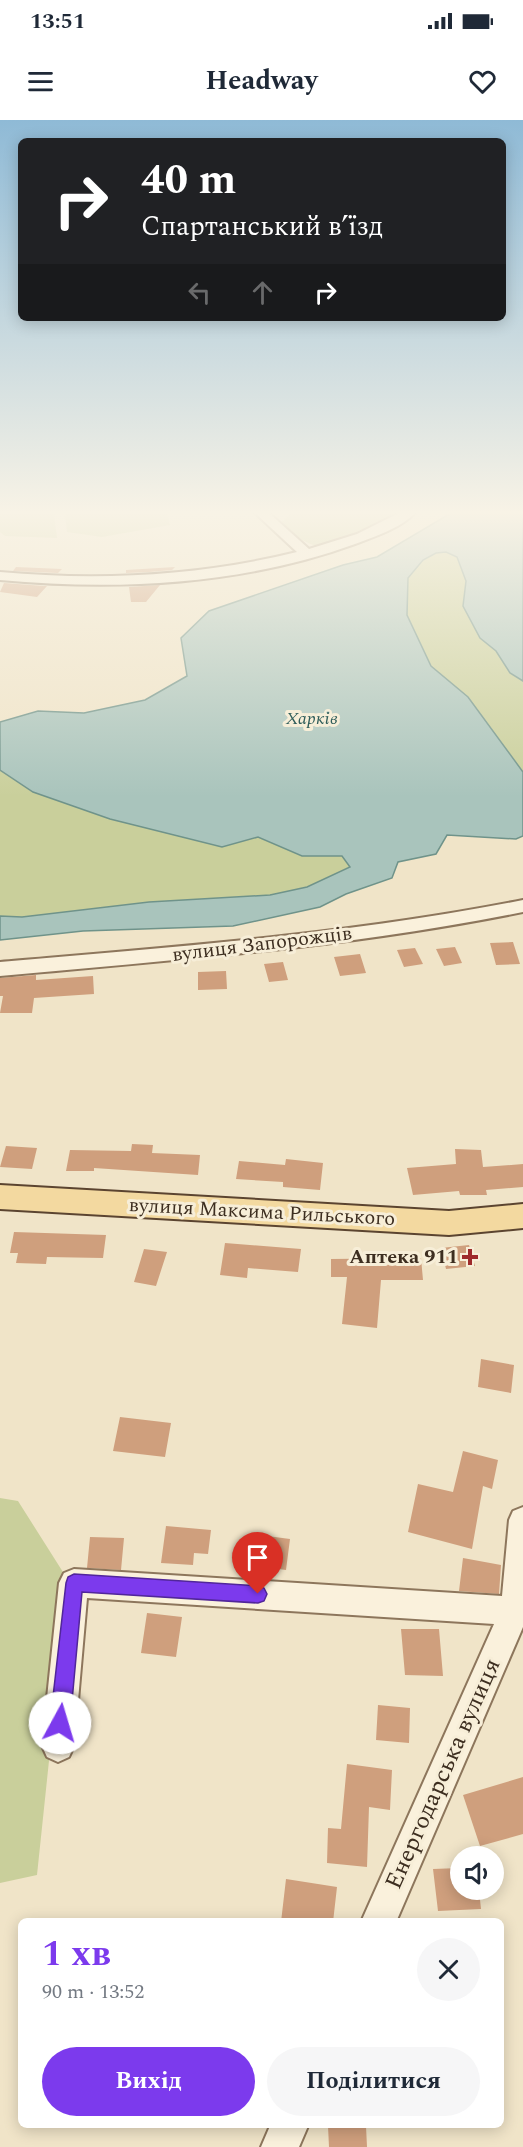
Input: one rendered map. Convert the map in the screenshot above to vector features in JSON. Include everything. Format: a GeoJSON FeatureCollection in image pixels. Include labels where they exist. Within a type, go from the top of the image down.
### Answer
{"type":"FeatureCollection","features":[{"type":"Feature","properties":{"kind":"main road","name":"вулиця Максима Рильського"},"geometry":{"type":"LineString","coordinates":[[0,1197],[449,1222],[523,1216]]}},
{"type":"Feature","properties":{"kind":"street","name":"вулиця Запорожців"},"geometry":{"type":"LineString","coordinates":[[0,969],[228,949],[458,919],[523,906]]}},
{"type":"Feature","properties":{"kind":"street","name":"Енергодарська вулиця"},"geometry":{"type":"LineString","coordinates":[[380,1918],[515,1611],[523,1520]]}},
{"type":"Feature","properties":{"kind":"street"},"geometry":{"type":"LineString","coordinates":[[58,1746],[74,1583],[515,1611]]}},
{"type":"Feature","properties":{"kind":"street"},"geometry":{"type":"LineString","coordinates":[[280,2147],[288,2128]]}},
{"type":"Feature","properties":{"kind":"green space"},"geometry":{"type":"Polygon","coordinates":[[[407,608],[464,608],[480,638],[496,651],[510,673],[523,681],[523,772],[468,697],[431,667],[407,615],[407,608]]]}},
{"type":"Feature","properties":{"kind":"green space"},"geometry":{"type":"Polygon","coordinates":[[[0,770],[33,792],[222,847],[258,837],[302,856],[342,856],[350,867],[307,887],[270,895],[149,902],[22,917],[0,916],[0,770]]]}},
{"type":"Feature","properties":{"kind":"green space"},"geometry":{"type":"Polygon","coordinates":[[[0,1498],[18,1501],[68,1580],[37,1875],[0,1883],[0,1498]]]}},
{"type":"Feature","properties":{"kind":"water","name":"Харків"},"geometry":{"type":"Polygon","coordinates":[[[219,608],[407,608],[407,615],[431,666],[468,697],[523,772],[523,836],[516,839],[447,835],[436,854],[398,862],[392,878],[346,894],[320,907],[233,926],[83,931],[0,940],[0,916],[22,917],[149,902],[270,895],[307,887],[350,867],[342,856],[302,856],[258,837],[222,847],[110,819],[33,792],[0,770],[0,722],[38,711],[84,713],[145,700],[187,676],[181,638],[209,611],[219,608]]]}},
{"type":"Feature","properties":{"kind":"water","name":"Харків"},"geometry":{"type":"Polygon","coordinates":[[[464,608],[523,608],[523,681],[510,673],[496,651],[480,638],[464,608]]]}},
{"type":"Feature","properties":{"kind":"building"},"geometry":{"type":"Polygon","coordinates":[[[513,942],[520,964],[496,965],[490,943],[513,942]]]}},
{"type":"Feature","properties":{"kind":"building"},"geometry":{"type":"Polygon","coordinates":[[[455,947],[462,963],[444,966],[436,949],[455,947]]]}},
{"type":"Feature","properties":{"kind":"building"},"geometry":{"type":"Polygon","coordinates":[[[415,948],[423,964],[404,967],[397,950],[415,948]]]}},
{"type":"Feature","properties":{"kind":"building"},"geometry":{"type":"Polygon","coordinates":[[[360,954],[366,973],[340,976],[334,957],[360,954]]]}},
{"type":"Feature","properties":{"kind":"building"},"geometry":{"type":"Polygon","coordinates":[[[283,962],[288,980],[269,982],[264,964],[283,962]]]}},
{"type":"Feature","properties":{"kind":"building"},"geometry":{"type":"Polygon","coordinates":[[[226,971],[227,989],[198,990],[198,972],[226,971]]]}},
{"type":"Feature","properties":{"kind":"building"},"geometry":{"type":"Polygon","coordinates":[[[36,975],[36,980],[93,976],[94,994],[34,998],[32,1013],[0,1013],[3,996],[0,996],[0,978],[36,975]]]}},
{"type":"Feature","properties":{"kind":"building"},"geometry":{"type":"Polygon","coordinates":[[[132,1144],[153,1145],[152,1153],[200,1155],[198,1175],[94,1168],[94,1171],[66,1171],[70,1150],[131,1151],[132,1144]]]}},
{"type":"Feature","properties":{"kind":"building"},"geometry":{"type":"Polygon","coordinates":[[[6,1146],[37,1148],[32,1169],[0,1167],[6,1146]]]}},
{"type":"Feature","properties":{"kind":"building"},"geometry":{"type":"Polygon","coordinates":[[[455,1149],[481,1150],[483,1167],[523,1164],[523,1187],[486,1190],[487,1195],[460,1195],[459,1191],[413,1195],[407,1168],[456,1164],[455,1149]]]}},
{"type":"Feature","properties":{"kind":"building"},"geometry":{"type":"Polygon","coordinates":[[[286,1159],[323,1163],[320,1190],[283,1187],[283,1182],[236,1179],[239,1161],[285,1165],[286,1159]]]}},
{"type":"Feature","properties":{"kind":"building"},"geometry":{"type":"Polygon","coordinates":[[[14,1232],[106,1235],[103,1258],[47,1257],[46,1264],[16,1263],[18,1253],[10,1253],[14,1232]]]}},
{"type":"Feature","properties":{"kind":"building"},"geometry":{"type":"Polygon","coordinates":[[[225,1243],[301,1249],[298,1272],[248,1268],[247,1278],[220,1275],[225,1243]]]}},
{"type":"Feature","properties":{"kind":"building"},"geometry":{"type":"Polygon","coordinates":[[[469,1245],[475,1266],[446,1269],[441,1248],[469,1245]]]}},
{"type":"Feature","properties":{"kind":"building"},"geometry":{"type":"Polygon","coordinates":[[[144,1249],[167,1252],[156,1286],[134,1282],[144,1249]]]}},
{"type":"Feature","properties":{"kind":"building"},"geometry":{"type":"Polygon","coordinates":[[[421,1258],[423,1280],[381,1280],[377,1328],[342,1324],[347,1277],[331,1277],[331,1259],[421,1258]]]}},
{"type":"Feature","properties":{"kind":"building"},"geometry":{"type":"Polygon","coordinates":[[[481,1359],[514,1365],[511,1393],[478,1387],[481,1359]]]}},
{"type":"Feature","properties":{"kind":"building"},"geometry":{"type":"Polygon","coordinates":[[[120,1417],[171,1423],[165,1457],[113,1451],[120,1417]]]}},
{"type":"Feature","properties":{"kind":"building"},"geometry":{"type":"Polygon","coordinates":[[[463,1451],[498,1460],[492,1489],[483,1486],[472,1549],[408,1532],[418,1484],[453,1492],[463,1451]]]}},
{"type":"Feature","properties":{"kind":"building"},"geometry":{"type":"Polygon","coordinates":[[[166,1526],[211,1530],[208,1554],[194,1553],[193,1565],[161,1563],[166,1526]]]}},
{"type":"Feature","properties":{"kind":"building"},"geometry":{"type":"Polygon","coordinates":[[[252,1534],[290,1539],[286,1570],[248,1565],[252,1534]]]}},
{"type":"Feature","properties":{"kind":"building"},"geometry":{"type":"Polygon","coordinates":[[[90,1537],[124,1538],[121,1570],[87,1568],[90,1537]]]}},
{"type":"Feature","properties":{"kind":"building"},"geometry":{"type":"Polygon","coordinates":[[[463,1558],[501,1565],[499,1594],[459,1591],[463,1558]]]}},
{"type":"Feature","properties":{"kind":"building"},"geometry":{"type":"Polygon","coordinates":[[[147,1613],[182,1617],[176,1657],[141,1653],[147,1613]]]}},
{"type":"Feature","properties":{"kind":"building"},"geometry":{"type":"Polygon","coordinates":[[[401,1629],[439,1629],[443,1676],[405,1675],[401,1629]]]}},
{"type":"Feature","properties":{"kind":"building"},"geometry":{"type":"Polygon","coordinates":[[[378,1705],[410,1708],[409,1743],[376,1740],[378,1705]]]}},
{"type":"Feature","properties":{"kind":"building"},"geometry":{"type":"Polygon","coordinates":[[[347,1764],[392,1770],[390,1810],[369,1807],[367,1867],[327,1863],[328,1828],[341,1829],[347,1764]]]}},
{"type":"Feature","properties":{"kind":"building"},"geometry":{"type":"Polygon","coordinates":[[[523,1777],[523,1834],[480,1846],[463,1795],[523,1777]]]}},
{"type":"Feature","properties":{"kind":"building"},"geometry":{"type":"Polygon","coordinates":[[[450,1868],[450,1900],[480,1900],[481,1909],[438,1911],[433,1869],[450,1868]]]}},
{"type":"Feature","properties":{"kind":"building"},"geometry":{"type":"Polygon","coordinates":[[[286,1879],[337,1887],[333,1918],[281,1918],[286,1879]]]}},
{"type":"Feature","properties":{"kind":"building"},"geometry":{"type":"Polygon","coordinates":[[[328,2128],[366,2128],[367,2147],[329,2147],[328,2128]]]}},
{"type":"Feature","properties":{"kind":"place","name":"Аптека 911"},"geometry":{"type":"Point","coordinates":[470,1257]}},
{"type":"Feature","properties":{"kind":"route"},"geometry":{"type":"LineString","coordinates":[[60,1723],[74,1583],[258,1594]]}}]}
